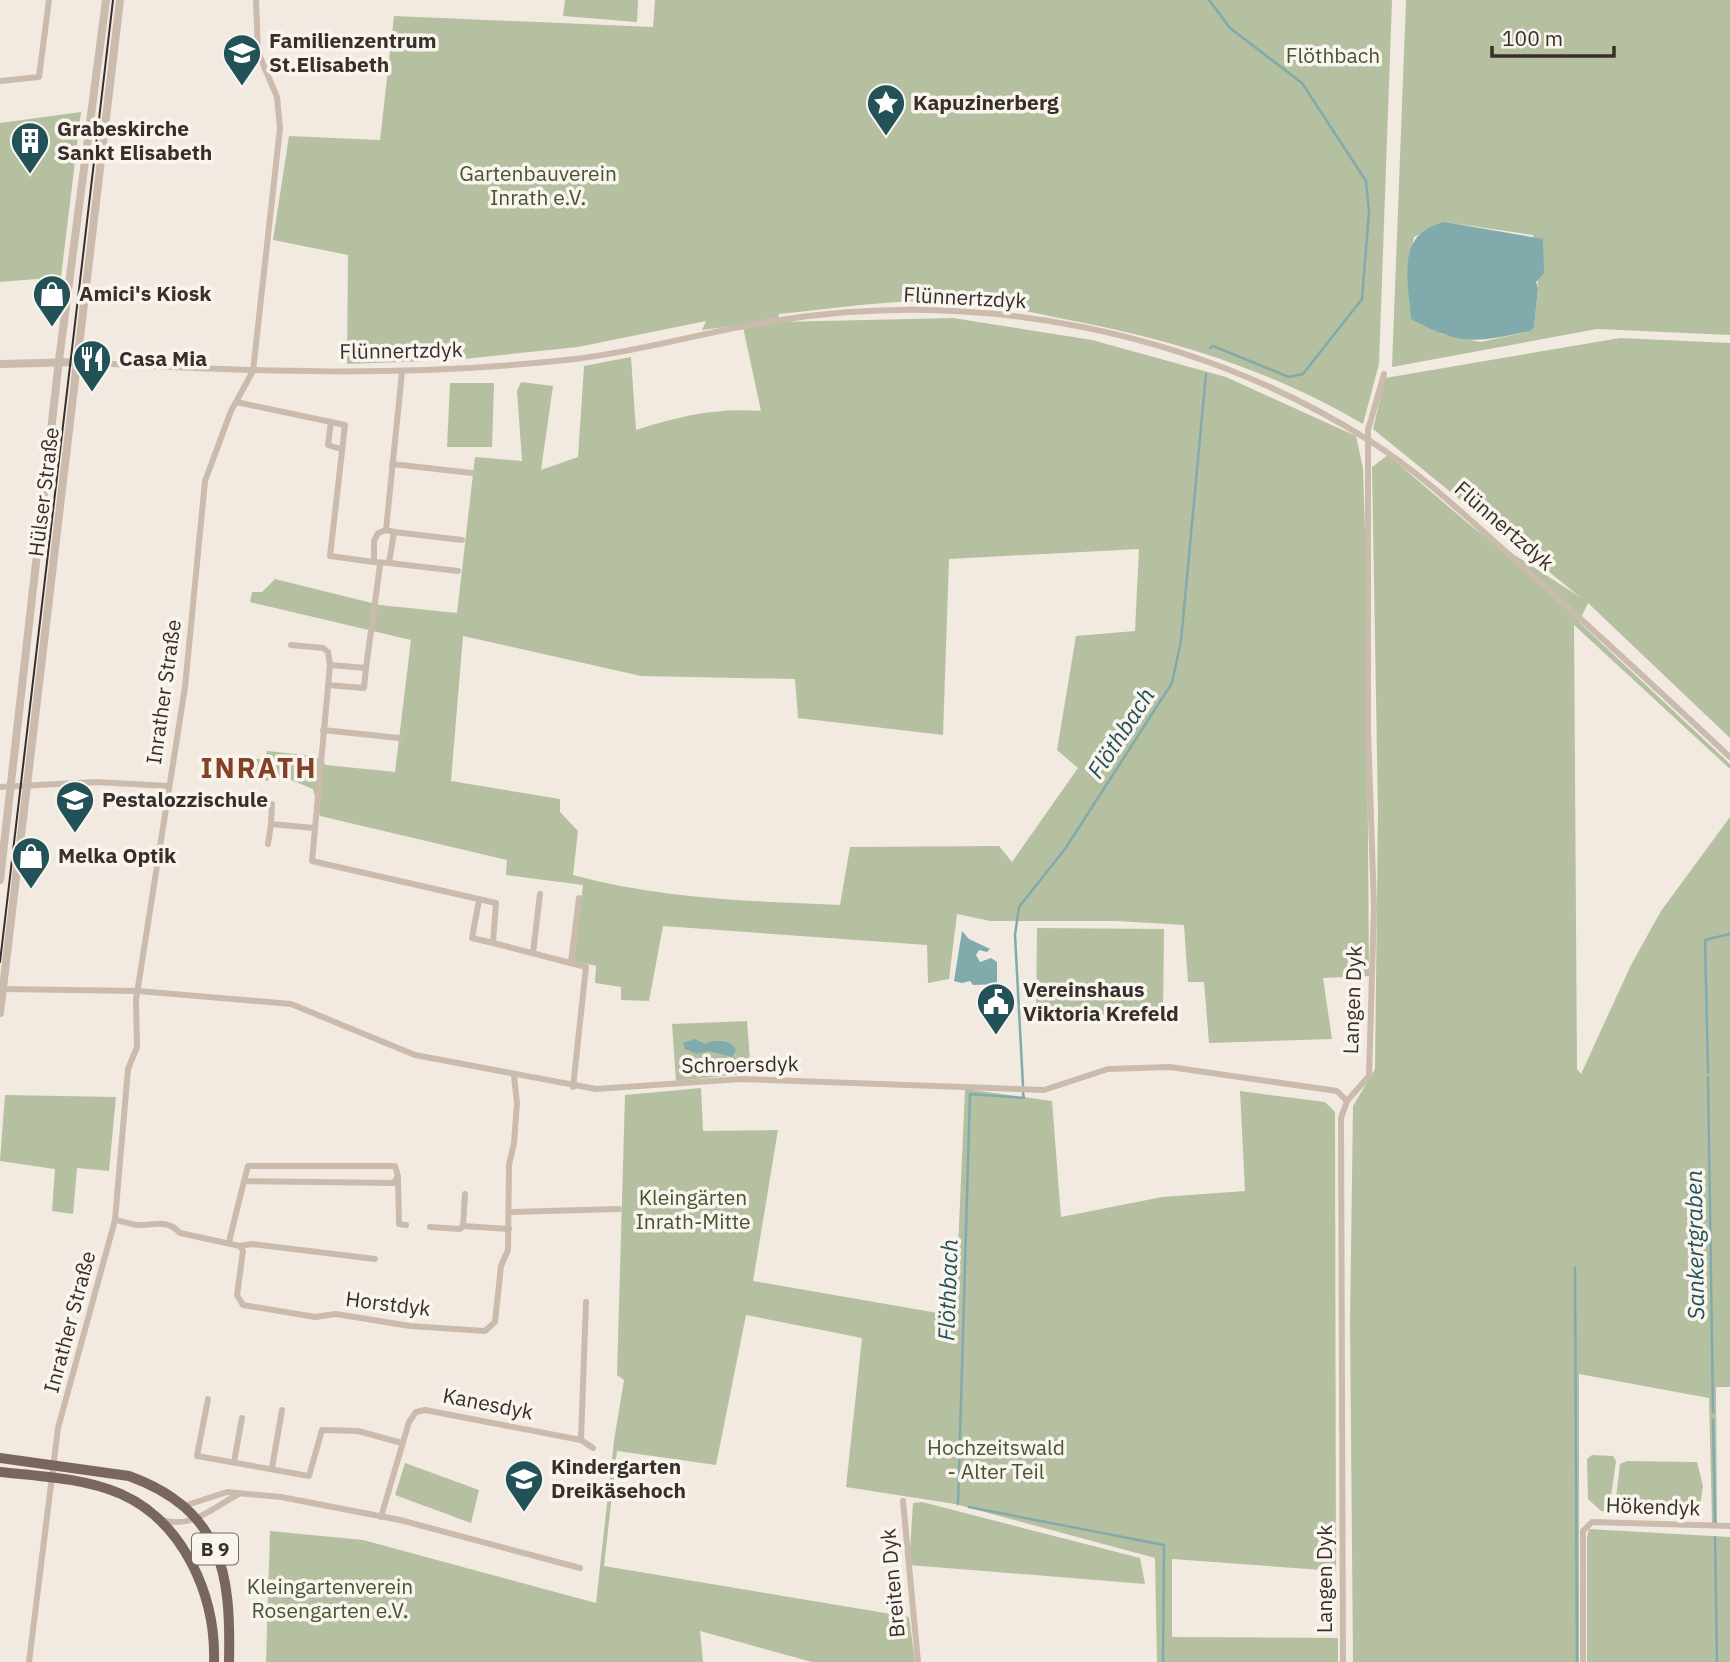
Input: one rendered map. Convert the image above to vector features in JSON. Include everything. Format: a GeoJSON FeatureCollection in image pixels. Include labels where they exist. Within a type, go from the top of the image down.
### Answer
{"type":"FeatureCollection","features":[{"type":"Feature","properties":{"kind":"main road","name":"B 9"},"geometry":{"type":"LineString","coordinates":[[0,1458],[129,1476],[148,1483],[183,1506],[196,1520],[218,1556],[226,1577],[230,1602],[229,1662]]}},
{"type":"Feature","properties":{"kind":"main road","name":"B 9"},"geometry":{"type":"LineString","coordinates":[[0,1472],[53,1479],[120,1493],[156,1517],[170,1532],[198,1574],[210,1618],[214,1662]]}},
{"type":"Feature","properties":{"kind":"street"},"geometry":{"type":"LineString","coordinates":[[0,81],[40,77],[49,0]]}},
{"type":"Feature","properties":{"kind":"street","name":"Hülser Straße"},"geometry":{"type":"LineString","coordinates":[[0,880],[4,786],[47,490],[59,360],[106,0]]}},
{"type":"Feature","properties":{"kind":"street","name":"Hülser Straße"},"geometry":{"type":"LineString","coordinates":[[0,1013],[120,0]]}},
{"type":"Feature","properties":{"kind":"street","name":"Inrather Straße"},"geometry":{"type":"LineString","coordinates":[[29,1662],[58,1428],[115,1220],[128,1069],[137,1047],[138,991],[184,687],[205,481],[236,402],[253,371],[280,128],[277,97],[258,52],[256,0]]}},
{"type":"Feature","properties":{"kind":"street","name":"Flünnertzdyk"},"geometry":{"type":"LineString","coordinates":[[0,364],[59,360],[253,371],[402,372],[578,359],[778,320],[841,314],[953,312],[1052,322],[1162,347],[1265,385],[1367,439],[1409,467],[1562,600],[1730,757]]}},
{"type":"Feature","properties":{"kind":"street"},"geometry":{"type":"LineString","coordinates":[[386,530],[402,372]]}},
{"type":"Feature","properties":{"kind":"street","name":"Langen Dyk"},"geometry":{"type":"LineString","coordinates":[[1343,1662],[1341,1118],[1347,1101],[1369,1076],[1374,907],[1368,729],[1367,439],[1384,374]]}},
{"type":"Feature","properties":{"kind":"street"},"geometry":{"type":"LineString","coordinates":[[236,402],[345,425],[330,555],[377,563],[458,571]]}},
{"type":"Feature","properties":{"kind":"street"},"geometry":{"type":"LineString","coordinates":[[331,422],[328,445],[341,449]]}},
{"type":"Feature","properties":{"kind":"street"},"geometry":{"type":"LineString","coordinates":[[392,464],[472,473]]}},
{"type":"Feature","properties":{"kind":"street"},"geometry":{"type":"LineString","coordinates":[[328,685],[365,688],[377,563],[374,541],[378,533],[386,530],[462,540]]}},
{"type":"Feature","properties":{"kind":"street"},"geometry":{"type":"LineString","coordinates":[[389,563],[394,533]]}},
{"type":"Feature","properties":{"kind":"street"},"geometry":{"type":"LineString","coordinates":[[291,645],[323,648],[328,652],[330,665],[312,860],[496,903],[493,943]]}},
{"type":"Feature","properties":{"kind":"street"},"geometry":{"type":"LineString","coordinates":[[330,665],[366,668]]}},
{"type":"Feature","properties":{"kind":"street"},"geometry":{"type":"LineString","coordinates":[[323,730],[399,738]]}},
{"type":"Feature","properties":{"kind":"street"},"geometry":{"type":"LineString","coordinates":[[4,786],[96,782],[169,786]]}},
{"type":"Feature","properties":{"kind":"street"},"geometry":{"type":"LineString","coordinates":[[268,844],[272,804]]}},
{"type":"Feature","properties":{"kind":"street"},"geometry":{"type":"LineString","coordinates":[[271,824],[314,828]]}},
{"type":"Feature","properties":{"kind":"street"},"geometry":{"type":"LineString","coordinates":[[533,953],[540,894]]}},
{"type":"Feature","properties":{"kind":"street"},"geometry":{"type":"LineString","coordinates":[[571,962],[579,898]]}},
{"type":"Feature","properties":{"kind":"street"},"geometry":{"type":"LineString","coordinates":[[479,900],[472,938],[586,967],[573,1087]]}},
{"type":"Feature","properties":{"kind":"street"},"geometry":{"type":"LineString","coordinates":[[2,989],[138,991]]}},
{"type":"Feature","properties":{"kind":"street","name":"Schroersdyk"},"geometry":{"type":"LineString","coordinates":[[138,991],[291,1004],[415,1055],[573,1087],[596,1089],[741,1079],[1044,1090],[1108,1069],[1170,1067],[1337,1091],[1347,1101]]}},
{"type":"Feature","properties":{"kind":"street","name":"Horstdyk"},"geometry":{"type":"LineString","coordinates":[[240,1246],[243,1251],[237,1295],[243,1305],[315,1317],[336,1314],[410,1326],[478,1331],[492,1327],[495,1322],[509,1229],[509,1165],[514,1143],[517,1103],[514,1076]]}},
{"type":"Feature","properties":{"kind":"street"},"geometry":{"type":"LineString","coordinates":[[319,1165],[319,1183]]}},
{"type":"Feature","properties":{"kind":"street"},"geometry":{"type":"LineString","coordinates":[[229,1242],[248,1166],[395,1166],[398,1176],[398,1224],[406,1225]]}},
{"type":"Feature","properties":{"kind":"street"},"geometry":{"type":"LineString","coordinates":[[244,1181],[394,1184],[398,1176]]}},
{"type":"Feature","properties":{"kind":"street"},"geometry":{"type":"LineString","coordinates":[[463,1226],[465,1194]]}},
{"type":"Feature","properties":{"kind":"street"},"geometry":{"type":"LineString","coordinates":[[510,1212],[618,1209]]}},
{"type":"Feature","properties":{"kind":"street","name":"Horstdyk"},"geometry":{"type":"LineString","coordinates":[[115,1220],[141,1225],[162,1223],[173,1226],[180,1233],[240,1246],[252,1244],[375,1259]]}},
{"type":"Feature","properties":{"kind":"street"},"geometry":{"type":"LineString","coordinates":[[430,1227],[509,1229]]}},
{"type":"Feature","properties":{"kind":"street"},"geometry":{"type":"LineString","coordinates":[[581,1440],[586,1302]]}},
{"type":"Feature","properties":{"kind":"street"},"geometry":{"type":"LineString","coordinates":[[208,1399],[197,1456],[309,1476],[322,1430],[358,1430],[402,1443]]}},
{"type":"Feature","properties":{"kind":"street"},"geometry":{"type":"LineString","coordinates":[[272,1468],[282,1410]]}},
{"type":"Feature","properties":{"kind":"street","name":"Kanesdyk"},"geometry":{"type":"LineString","coordinates":[[381,1517],[409,1422],[416,1412],[425,1410],[581,1440],[593,1448]]}},
{"type":"Feature","properties":{"kind":"street"},"geometry":{"type":"LineString","coordinates":[[234,1462],[242,1418]]}},
{"type":"Feature","properties":{"kind":"street"},"geometry":{"type":"LineString","coordinates":[[183,1506],[227,1492],[281,1497],[400,1520],[580,1568]]}},
{"type":"Feature","properties":{"kind":"street"},"geometry":{"type":"LineString","coordinates":[[156,1517],[174,1523],[196,1520],[240,1493]]}},
{"type":"Feature","properties":{"kind":"street","name":"Breiten Dyk"},"geometry":{"type":"LineString","coordinates":[[903,1501],[918,1662]]}},
{"type":"Feature","properties":{"kind":"street","name":"Hökendyk"},"geometry":{"type":"LineString","coordinates":[[1583,1662],[1583,1531],[1592,1522],[1730,1526]]}},
{"type":"Feature","properties":{"kind":"green space"},"geometry":{"type":"Polygon","coordinates":[[[565,0],[638,0],[637,22],[563,16],[565,0]]]}},
{"type":"Feature","properties":{"kind":"green space","name":"Gartenbauverein Inrath e.V."},"geometry":{"type":"Polygon","coordinates":[[[655,0],[1392,0],[1379,364],[1363,424],[1327,404],[1254,371],[1178,346],[1099,326],[994,305],[954,301],[888,303],[779,314],[778,320],[702,330],[706,321],[578,347],[454,360],[347,364],[348,255],[273,240],[289,136],[380,140],[394,16],[653,27],[655,0]]]}},
{"type":"Feature","properties":{"kind":"green space"},"geometry":{"type":"Polygon","coordinates":[[[1406,0],[1730,0],[1730,335],[1597,329],[1392,367],[1406,0]],[[1445,222],[1414,237],[1407,272],[1441,334],[1481,342],[1534,328],[1538,288],[1533,235],[1445,222]]]}},
{"type":"Feature","properties":{"kind":"green space"},"geometry":{"type":"Polygon","coordinates":[[[81,112],[61,277],[0,282],[0,123],[81,112]]]}},
{"type":"Feature","properties":{"kind":"green space"},"geometry":{"type":"Polygon","coordinates":[[[953,318],[1092,340],[1226,377],[1356,436],[1363,468],[1366,561],[1369,976],[1323,978],[1332,1039],[1209,1043],[1204,982],[1188,982],[1184,925],[1117,921],[990,921],[957,914],[949,979],[928,983],[927,945],[663,926],[649,1001],[621,1000],[621,987],[595,983],[596,966],[574,961],[583,885],[506,875],[507,860],[320,816],[313,789],[291,780],[241,781],[245,757],[265,760],[267,751],[315,756],[326,765],[395,772],[411,640],[250,602],[252,592],[262,592],[275,579],[380,605],[457,613],[475,457],[522,461],[517,391],[521,382],[553,386],[541,470],[578,457],[584,366],[631,357],[636,430],[698,414],[761,411],[743,327],[777,322],[953,318]],[[1139,549],[949,559],[943,735],[798,718],[795,679],[641,676],[463,636],[451,781],[560,799],[560,812],[578,831],[573,875],[672,894],[840,905],[850,847],[999,846],[1012,862],[1078,768],[1057,750],[1076,636],[1135,631],[1139,549]]]}},
{"type":"Feature","properties":{"kind":"green space"},"geometry":{"type":"Polygon","coordinates":[[[1620,338],[1730,343],[1730,738],[1588,603],[1579,622],[1730,764],[1730,769],[1574,625],[1577,1069],[1581,1074],[1631,965],[1661,911],[1730,817],[1730,1387],[1716,1387],[1717,1523],[1712,1523],[1709,1398],[1579,1374],[1579,1662],[1353,1662],[1350,1322],[1353,1106],[1375,1069],[1378,812],[1372,467],[1388,455],[1476,530],[1580,597],[1373,429],[1385,378],[1620,338]]]}},
{"type":"Feature","properties":{"kind":"green space"},"geometry":{"type":"Polygon","coordinates":[[[450,383],[494,383],[492,447],[447,447],[450,383]]]}},
{"type":"Feature","properties":{"kind":"green space"},"geometry":{"type":"Polygon","coordinates":[[[1037,928],[1164,929],[1163,1015],[1036,1014],[1037,928]]]}},
{"type":"Feature","properties":{"kind":"green space"},"geometry":{"type":"Polygon","coordinates":[[[747,1021],[751,1073],[676,1081],[672,1024],[747,1021]]]}},
{"type":"Feature","properties":{"kind":"green space"},"geometry":{"type":"Polygon","coordinates":[[[701,1088],[703,1131],[778,1130],[753,1281],[955,1316],[965,1089],[1052,1101],[1061,1217],[1162,1197],[1245,1191],[1240,1091],[1325,1102],[1335,1112],[1336,1571],[1172,1559],[1172,1637],[1338,1638],[1338,1662],[1157,1662],[1155,1558],[955,1504],[846,1487],[862,1338],[746,1315],[716,1465],[617,1451],[604,1566],[909,1617],[915,1662],[812,1662],[700,1631],[703,1662],[266,1662],[270,1531],[363,1540],[596,1603],[614,1441],[624,1380],[617,1375],[625,1095],[701,1088]]]}},
{"type":"Feature","properties":{"kind":"green space"},"geometry":{"type":"Polygon","coordinates":[[[5,1095],[116,1097],[109,1171],[77,1168],[73,1214],[52,1211],[55,1169],[0,1161],[5,1095]]]}},
{"type":"Feature","properties":{"kind":"green space"},"geometry":{"type":"Polygon","coordinates":[[[1592,1455],[1613,1456],[1616,1461],[1609,1511],[1601,1511],[1588,1499],[1587,1459],[1592,1455]]]}},
{"type":"Feature","properties":{"kind":"green space"},"geometry":{"type":"Polygon","coordinates":[[[1627,1461],[1697,1462],[1703,1486],[1700,1507],[1684,1517],[1626,1514],[1618,1510],[1616,1498],[1620,1464],[1627,1461]]]}},
{"type":"Feature","properties":{"kind":"green space"},"geometry":{"type":"Polygon","coordinates":[[[405,1463],[479,1490],[471,1523],[395,1495],[405,1463]]]}},
{"type":"Feature","properties":{"kind":"green space"},"geometry":{"type":"Polygon","coordinates":[[[922,1502],[1140,1558],[1145,1584],[909,1565],[913,1503],[922,1502]]]}},
{"type":"Feature","properties":{"kind":"green space"},"geometry":{"type":"Polygon","coordinates":[[[1589,1529],[1730,1537],[1730,1662],[1587,1662],[1589,1529]]]}},
{"type":"Feature","properties":{"kind":"water"},"geometry":{"type":"Polygon","coordinates":[[[1445,222],[1543,239],[1544,273],[1536,282],[1538,288],[1534,328],[1495,338],[1469,340],[1443,334],[1411,319],[1407,273],[1411,247],[1418,236],[1445,222]]]}},
{"type":"Feature","properties":{"kind":"water"},"geometry":{"type":"Polygon","coordinates":[[[962,931],[969,939],[990,949],[987,952],[979,950],[976,955],[980,962],[991,958],[997,962],[997,984],[973,985],[970,981],[954,981],[962,931]]]}},
{"type":"Feature","properties":{"kind":"water"},"geometry":{"type":"Polygon","coordinates":[[[695,1039],[705,1044],[713,1041],[726,1042],[736,1050],[732,1057],[708,1051],[697,1054],[685,1049],[683,1043],[695,1039]]]}},
{"type":"Feature","properties":{"kind":"waterway","name":"Flöthbach"},"geometry":{"type":"LineString","coordinates":[[1209,0],[1230,28],[1302,83],[1366,181],[1369,212],[1362,299],[1303,374],[1289,377],[1213,346],[1210,348]]}},
{"type":"Feature","properties":{"kind":"waterway","name":"Flöthbach"},"geometry":{"type":"LineString","coordinates":[[1023,1086],[1015,935],[1019,907],[1065,849],[1172,683],[1181,641],[1206,374]]}},
{"type":"Feature","properties":{"kind":"waterway","name":"Sankertgraben"},"geometry":{"type":"LineString","coordinates":[[1708,1072],[1705,940],[1730,934]]}},
{"type":"Feature","properties":{"kind":"waterway","name":"Sankertgraben"},"geometry":{"type":"LineString","coordinates":[[1708,1077],[1713,1412]]}},
{"type":"Feature","properties":{"kind":"waterway","name":"Flöthbach"},"geometry":{"type":"LineString","coordinates":[[958,1504],[970,1094],[1024,1098],[1023,1093]]}},
{"type":"Feature","properties":{"kind":"waterway"},"geometry":{"type":"LineString","coordinates":[[1575,1268],[1577,1662]]}},
{"type":"Feature","properties":{"kind":"waterway","name":"Sankertgraben"},"geometry":{"type":"LineString","coordinates":[[1713,1420],[1715,1522]]}},
{"type":"Feature","properties":{"kind":"waterway","name":"Flöthbach"},"geometry":{"type":"LineString","coordinates":[[969,1507],[1164,1545],[1163,1662]]}},
{"type":"Feature","properties":{"kind":"waterway","name":"Sankertgraben"},"geometry":{"type":"LineString","coordinates":[[1715,1537],[1717,1662]]}},
{"type":"Feature","properties":{"kind":"tram line"},"geometry":{"type":"LineString","coordinates":[[0,962],[113,0]]}},
{"type":"Feature","properties":{"kind":"place","name":"Familienzentrum St.Elisabeth"},"geometry":{"type":"Point","coordinates":[242,87]}},
{"type":"Feature","properties":{"kind":"place","name":"Kapuzinerberg"},"geometry":{"type":"Point","coordinates":[886,137]}},
{"type":"Feature","properties":{"kind":"place","name":"Grabeskirche Sankt Elisabeth"},"geometry":{"type":"Point","coordinates":[30,175]}},
{"type":"Feature","properties":{"kind":"place","name":"Amici's Kiosk"},"geometry":{"type":"Point","coordinates":[52,328]}},
{"type":"Feature","properties":{"kind":"place","name":"Casa Mia"},"geometry":{"type":"Point","coordinates":[92,393]}},
{"type":"Feature","properties":{"kind":"place","name":"Pestalozzischule"},"geometry":{"type":"Point","coordinates":[75,834]}},
{"type":"Feature","properties":{"kind":"place","name":"Melka Optik"},"geometry":{"type":"Point","coordinates":[31,890]}},
{"type":"Feature","properties":{"kind":"place","name":"Vereinshaus Viktoria Krefeld"},"geometry":{"type":"Point","coordinates":[996,1036]}},
{"type":"Feature","properties":{"kind":"place","name":"Kindergarten Dreikäsehoch"},"geometry":{"type":"Point","coordinates":[524,1513]}},
{"type":"Feature","properties":{"kind":"district","name":"INRATH"},"geometry":{"type":"Point","coordinates":[259,768]}},
{"type":"Feature","properties":{"kind":"park label","name":"Kleingärten Inrath-Mitte"},"geometry":{"type":"Point","coordinates":[693,1210]}},
{"type":"Feature","properties":{"kind":"park label","name":"Hochzeitswald - Alter Teil"},"geometry":{"type":"Point","coordinates":[996,1460]}},
{"type":"Feature","properties":{"kind":"park label","name":"Kleingartenverein Rosengarten e.V."},"geometry":{"type":"Point","coordinates":[330,1599]}}]}
